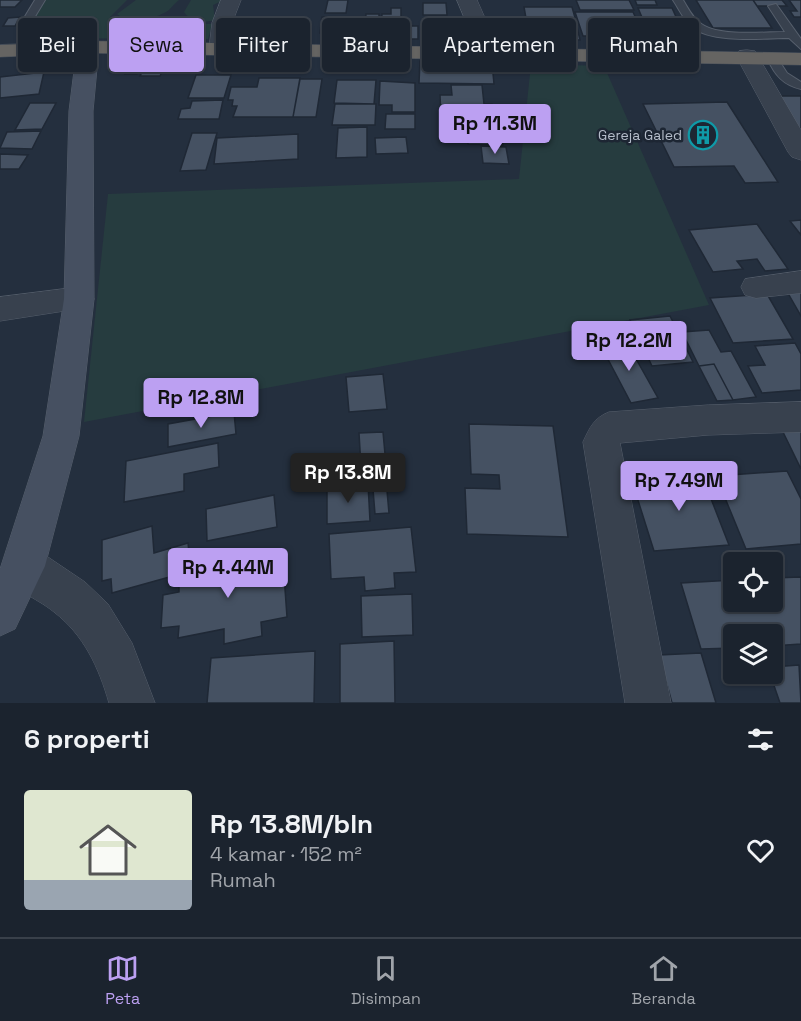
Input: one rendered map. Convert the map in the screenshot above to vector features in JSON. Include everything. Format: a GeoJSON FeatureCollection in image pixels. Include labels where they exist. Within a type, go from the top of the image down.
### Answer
{"type":"FeatureCollection","features":[{"type":"Feature","properties":{"kind":"highway"},"geometry":{"type":"LineString","coordinates":[[97,47],[216,49]]}},
{"type":"Feature","properties":{"kind":"highway"},"geometry":{"type":"LineString","coordinates":[[0,51],[18,50]]}},
{"type":"Feature","properties":{"kind":"highway"},"geometry":{"type":"LineString","coordinates":[[310,50],[422,51]]}},
{"type":"Feature","properties":{"kind":"highway"},"geometry":{"type":"LineString","coordinates":[[576,54],[801,59]]}},
{"type":"Feature","properties":{"kind":"main road"},"geometry":{"type":"LineString","coordinates":[[0,614],[24,566],[61,436],[79,299],[81,111],[85,72]]}},
{"type":"Feature","properties":{"kind":"street"},"geometry":{"type":"LineString","coordinates":[[224,18],[231,0]]}},
{"type":"Feature","properties":{"kind":"street"},"geometry":{"type":"LineString","coordinates":[[467,0],[475,18]]}},
{"type":"Feature","properties":{"kind":"street"},"geometry":{"type":"LineString","coordinates":[[747,57],[801,152]]}},
{"type":"Feature","properties":{"kind":"street"},"geometry":{"type":"LineString","coordinates":[[756,287],[801,282]]}},
{"type":"Feature","properties":{"kind":"street"},"geometry":{"type":"LineString","coordinates":[[0,309],[79,299]]}},
{"type":"Feature","properties":{"kind":"street"},"geometry":{"type":"LineString","coordinates":[[648,703],[601,442],[609,429],[708,420],[801,417]]}},
{"type":"Feature","properties":{"kind":"street"},"geometry":{"type":"LineString","coordinates":[[24,566],[32,575],[72,598],[93,620],[119,659],[132,703]]}},
{"type":"Feature","properties":{"kind":"lane"},"geometry":{"type":"LineString","coordinates":[[29,18],[39,0]]}},
{"type":"Feature","properties":{"kind":"lane"},"geometry":{"type":"LineString","coordinates":[[678,0],[694,23],[702,29],[733,33],[792,35]]}},
{"type":"Feature","properties":{"kind":"lane"},"geometry":{"type":"LineString","coordinates":[[773,6],[801,46]]}},
{"type":"Feature","properties":{"kind":"lane"},"geometry":{"type":"LineString","coordinates":[[772,57],[787,82],[801,86]]}},
{"type":"Feature","properties":{"kind":"green space"},"geometry":{"type":"Polygon","coordinates":[[[42,0],[127,0],[110,17],[112,18],[109,18],[109,38],[97,38],[97,18],[33,18],[42,0]]]}},
{"type":"Feature","properties":{"kind":"green space"},"geometry":{"type":"Polygon","coordinates":[[[136,0],[179,0],[169,10],[150,18],[125,18],[117,14],[136,0]]]}},
{"type":"Feature","properties":{"kind":"green space"},"geometry":{"type":"Polygon","coordinates":[[[191,0],[224,0],[213,5],[215,20],[204,21],[204,18],[190,18],[184,12],[191,0]]]}},
{"type":"Feature","properties":{"kind":"green space"},"geometry":{"type":"Polygon","coordinates":[[[204,24],[212,24],[208,39],[204,39],[204,24]]]}},
{"type":"Feature","properties":{"kind":"green space"},"geometry":{"type":"Polygon","coordinates":[[[576,65],[588,66],[588,72],[607,72],[709,305],[84,422],[108,194],[519,179],[530,72],[576,72],[576,65]]]}},
{"type":"Feature","properties":{"kind":"building"},"geometry":{"type":"Polygon","coordinates":[[[0,0],[22,0],[15,7],[0,7],[0,0]]]}},
{"type":"Feature","properties":{"kind":"building"},"geometry":{"type":"Polygon","coordinates":[[[328,0],[348,0],[346,13],[325,13],[328,0]]]}},
{"type":"Feature","properties":{"kind":"building"},"geometry":{"type":"Polygon","coordinates":[[[576,0],[629,0],[634,10],[580,10],[576,0]]]}},
{"type":"Feature","properties":{"kind":"building"},"geometry":{"type":"Polygon","coordinates":[[[635,0],[655,0],[657,5],[637,5],[635,0]]]}},
{"type":"Feature","properties":{"kind":"building"},"geometry":{"type":"Polygon","coordinates":[[[696,0],[753,0],[772,28],[713,28],[696,0]]]}},
{"type":"Feature","properties":{"kind":"building"},"geometry":{"type":"Polygon","coordinates":[[[753,0],[782,0],[787,6],[757,6],[753,0]]]}},
{"type":"Feature","properties":{"kind":"building"},"geometry":{"type":"Polygon","coordinates":[[[789,0],[801,0],[801,17],[794,17],[790,11],[797,11],[789,0]]]}},
{"type":"Feature","properties":{"kind":"building"},"geometry":{"type":"Polygon","coordinates":[[[423,3],[446,3],[447,15],[423,15],[423,3]]]}},
{"type":"Feature","properties":{"kind":"building"},"geometry":{"type":"Polygon","coordinates":[[[524,7],[572,7],[575,18],[526,18],[524,7]]]}},
{"type":"Feature","properties":{"kind":"building"},"geometry":{"type":"Polygon","coordinates":[[[391,8],[401,8],[401,18],[382,18],[382,14],[391,14],[391,8]]]}},
{"type":"Feature","properties":{"kind":"building"},"geometry":{"type":"Polygon","coordinates":[[[638,8],[672,8],[677,18],[642,18],[638,8]]]}},
{"type":"Feature","properties":{"kind":"building"},"geometry":{"type":"Polygon","coordinates":[[[575,12],[633,12],[636,18],[588,18],[588,36],[583,36],[575,12]]]}},
{"type":"Feature","properties":{"kind":"building"},"geometry":{"type":"Polygon","coordinates":[[[366,14],[379,14],[379,18],[366,18],[366,14]]]}},
{"type":"Feature","properties":{"kind":"building"},"geometry":{"type":"Polygon","coordinates":[[[20,17],[15,26],[3,26],[8,18],[20,17]]]}},
{"type":"Feature","properties":{"kind":"building"},"geometry":{"type":"Polygon","coordinates":[[[322,17],[353,17],[322,18],[322,33],[320,33],[322,17]]]}},
{"type":"Feature","properties":{"kind":"building"},"geometry":{"type":"Polygon","coordinates":[[[410,26],[418,26],[418,39],[410,39],[410,26]]]}},
{"type":"Feature","properties":{"kind":"building"},"geometry":{"type":"Polygon","coordinates":[[[576,27],[577,27],[580,40],[576,40],[576,27]]]}},
{"type":"Feature","properties":{"kind":"building"},"geometry":{"type":"Polygon","coordinates":[[[420,61],[422,61],[422,72],[493,72],[494,84],[419,83],[420,61]]]}},
{"type":"Feature","properties":{"kind":"building"},"geometry":{"type":"Polygon","coordinates":[[[44,72],[39,94],[0,98],[0,77],[44,72]]]}},
{"type":"Feature","properties":{"kind":"building"},"geometry":{"type":"Polygon","coordinates":[[[126,72],[138,72],[137,74],[125,74],[126,72]]]}},
{"type":"Feature","properties":{"kind":"building"},"geometry":{"type":"Polygon","coordinates":[[[142,72],[162,72],[160,76],[140,76],[142,72]]]}},
{"type":"Feature","properties":{"kind":"building"},"geometry":{"type":"Polygon","coordinates":[[[196,75],[231,75],[224,98],[188,98],[196,75]]]}},
{"type":"Feature","properties":{"kind":"building"},"geometry":{"type":"Polygon","coordinates":[[[259,78],[300,78],[293,117],[233,117],[237,106],[232,106],[233,100],[228,100],[231,87],[257,87],[259,78]]]}},
{"type":"Feature","properties":{"kind":"building"},"geometry":{"type":"Polygon","coordinates":[[[300,79],[322,79],[316,117],[293,117],[300,79]]]}},
{"type":"Feature","properties":{"kind":"building"},"geometry":{"type":"Polygon","coordinates":[[[337,80],[376,80],[374,104],[334,103],[337,80]]]}},
{"type":"Feature","properties":{"kind":"building"},"geometry":{"type":"Polygon","coordinates":[[[380,81],[415,83],[415,112],[392,112],[392,105],[379,105],[380,81]]]}},
{"type":"Feature","properties":{"kind":"building"},"geometry":{"type":"Polygon","coordinates":[[[451,85],[482,85],[484,104],[492,104],[495,120],[441,117],[440,95],[452,95],[451,85]]]}},
{"type":"Feature","properties":{"kind":"building"},"geometry":{"type":"Polygon","coordinates":[[[772,96],[801,96],[801,141],[772,96]]]}},
{"type":"Feature","properties":{"kind":"building"},"geometry":{"type":"Polygon","coordinates":[[[223,100],[219,119],[178,119],[181,109],[190,108],[192,101],[223,100]]]}},
{"type":"Feature","properties":{"kind":"building","name":"Gereja Galed"},"geometry":{"type":"Polygon","coordinates":[[[727,102],[778,182],[745,183],[734,166],[674,167],[643,104],[727,102]]]}},
{"type":"Feature","properties":{"kind":"building"},"geometry":{"type":"Polygon","coordinates":[[[30,103],[56,103],[42,129],[15,130],[30,103]]]}},
{"type":"Feature","properties":{"kind":"building"},"geometry":{"type":"Polygon","coordinates":[[[335,104],[376,104],[375,125],[332,125],[335,104]]]}},
{"type":"Feature","properties":{"kind":"building"},"geometry":{"type":"Polygon","coordinates":[[[386,114],[415,114],[415,129],[385,129],[386,114]]]}},
{"type":"Feature","properties":{"kind":"building"},"geometry":{"type":"Polygon","coordinates":[[[466,122],[500,122],[503,145],[468,144],[466,122]]]}},
{"type":"Feature","properties":{"kind":"building"},"geometry":{"type":"Polygon","coordinates":[[[367,127],[367,157],[336,158],[338,128],[367,127]]]}},
{"type":"Feature","properties":{"kind":"building"},"geometry":{"type":"Polygon","coordinates":[[[41,131],[32,149],[0,148],[7,132],[41,131]]]}},
{"type":"Feature","properties":{"kind":"building"},"geometry":{"type":"Polygon","coordinates":[[[192,133],[217,133],[206,170],[180,171],[192,133]]]}},
{"type":"Feature","properties":{"kind":"building"},"geometry":{"type":"Polygon","coordinates":[[[298,134],[298,159],[214,164],[217,138],[298,134]]]}},
{"type":"Feature","properties":{"kind":"building"},"geometry":{"type":"Polygon","coordinates":[[[406,137],[408,153],[376,154],[375,138],[406,137]]]}},
{"type":"Feature","properties":{"kind":"building"},"geometry":{"type":"Polygon","coordinates":[[[481,146],[506,147],[509,164],[483,163],[481,146]]]}},
{"type":"Feature","properties":{"kind":"building"},"geometry":{"type":"Polygon","coordinates":[[[0,154],[28,155],[19,169],[0,169],[0,154]]]}},
{"type":"Feature","properties":{"kind":"building"},"geometry":{"type":"Polygon","coordinates":[[[801,220],[801,235],[790,221],[801,220]]]}},
{"type":"Feature","properties":{"kind":"building"},"geometry":{"type":"Polygon","coordinates":[[[757,224],[788,269],[765,271],[757,259],[737,261],[743,269],[713,272],[689,230],[757,224]]]}},
{"type":"Feature","properties":{"kind":"building"},"geometry":{"type":"Polygon","coordinates":[[[801,287],[801,316],[785,288],[801,287]]]}},
{"type":"Feature","properties":{"kind":"building"},"geometry":{"type":"Polygon","coordinates":[[[767,294],[793,339],[733,343],[710,298],[767,294]]]}},
{"type":"Feature","properties":{"kind":"building"},"geometry":{"type":"Polygon","coordinates":[[[670,316],[693,362],[652,366],[630,320],[670,316]]]}},
{"type":"Feature","properties":{"kind":"building"},"geometry":{"type":"Polygon","coordinates":[[[709,330],[721,352],[731,351],[756,397],[733,400],[714,364],[699,366],[682,332],[709,330]]]}},
{"type":"Feature","properties":{"kind":"building"},"geometry":{"type":"Polygon","coordinates":[[[626,341],[658,398],[631,403],[601,346],[626,341]]]}},
{"type":"Feature","properties":{"kind":"building"},"geometry":{"type":"Polygon","coordinates":[[[795,343],[801,354],[801,390],[762,393],[748,366],[765,365],[755,346],[795,343]]]}},
{"type":"Feature","properties":{"kind":"building"},"geometry":{"type":"Polygon","coordinates":[[[714,364],[733,400],[717,401],[699,366],[714,364]]]}},
{"type":"Feature","properties":{"kind":"building"},"geometry":{"type":"Polygon","coordinates":[[[383,374],[387,409],[349,412],[346,377],[383,374]]]}},
{"type":"Feature","properties":{"kind":"building"},"geometry":{"type":"Polygon","coordinates":[[[234,412],[236,434],[168,447],[168,424],[234,412]]]}},
{"type":"Feature","properties":{"kind":"building"},"geometry":{"type":"Polygon","coordinates":[[[469,424],[553,426],[568,537],[467,534],[465,488],[500,489],[499,475],[471,474],[469,424]]]}},
{"type":"Feature","properties":{"kind":"building"},"geometry":{"type":"Polygon","coordinates":[[[801,429],[801,469],[782,430],[801,429]]]}},
{"type":"Feature","properties":{"kind":"building"},"geometry":{"type":"Polygon","coordinates":[[[383,432],[386,465],[361,467],[359,433],[383,432]]]}},
{"type":"Feature","properties":{"kind":"building"},"geometry":{"type":"Polygon","coordinates":[[[218,443],[219,467],[184,474],[184,491],[124,502],[126,461],[218,443]]]}},
{"type":"Feature","properties":{"kind":"building"},"geometry":{"type":"Polygon","coordinates":[[[385,468],[389,513],[375,514],[372,477],[364,478],[363,470],[385,468]]]}},
{"type":"Feature","properties":{"kind":"building"},"geometry":{"type":"Polygon","coordinates":[[[787,471],[801,499],[801,544],[746,549],[716,476],[787,471]]]}},
{"type":"Feature","properties":{"kind":"building"},"geometry":{"type":"Polygon","coordinates":[[[701,473],[729,545],[654,551],[631,478],[701,473]]]}},
{"type":"Feature","properties":{"kind":"building"},"geometry":{"type":"Polygon","coordinates":[[[368,483],[370,521],[327,524],[327,486],[368,483]]]}},
{"type":"Feature","properties":{"kind":"building"},"geometry":{"type":"Polygon","coordinates":[[[274,495],[277,527],[207,541],[206,509],[274,495]]]}},
{"type":"Feature","properties":{"kind":"building"},"geometry":{"type":"Polygon","coordinates":[[[152,526],[154,553],[188,543],[191,571],[112,593],[111,579],[102,581],[102,540],[152,526]]]}},
{"type":"Feature","properties":{"kind":"building"},"geometry":{"type":"Polygon","coordinates":[[[411,527],[416,572],[394,573],[395,588],[365,591],[364,577],[331,579],[329,534],[411,527]]]}},
{"type":"Feature","properties":{"kind":"building"},"geometry":{"type":"Polygon","coordinates":[[[258,554],[258,566],[283,561],[287,617],[261,622],[262,636],[224,644],[224,629],[178,638],[179,626],[161,628],[163,595],[179,592],[179,580],[199,576],[199,564],[258,554]]]}},
{"type":"Feature","properties":{"kind":"building"},"geometry":{"type":"Polygon","coordinates":[[[801,577],[801,644],[783,645],[783,624],[723,624],[723,648],[701,649],[681,583],[723,581],[723,612],[783,612],[783,578],[801,577]]]}},
{"type":"Feature","properties":{"kind":"building"},"geometry":{"type":"Polygon","coordinates":[[[412,594],[413,635],[362,637],[361,596],[412,594]]]}},
{"type":"Feature","properties":{"kind":"building"},"geometry":{"type":"Polygon","coordinates":[[[394,641],[395,703],[340,703],[340,644],[394,641]]]}},
{"type":"Feature","properties":{"kind":"building"},"geometry":{"type":"Polygon","coordinates":[[[315,651],[314,703],[207,703],[211,658],[315,651]]]}},
{"type":"Feature","properties":{"kind":"building"},"geometry":{"type":"Polygon","coordinates":[[[701,653],[716,703],[672,703],[659,655],[701,653]]]}},
{"type":"Feature","properties":{"kind":"building"},"geometry":{"type":"Polygon","coordinates":[[[799,665],[801,703],[780,703],[773,684],[783,684],[783,666],[799,665]]]}},
{"type":"Feature","properties":{"kind":"place","name":"Gereja Galed"},"geometry":{"type":"Point","coordinates":[703,135]}}]}
